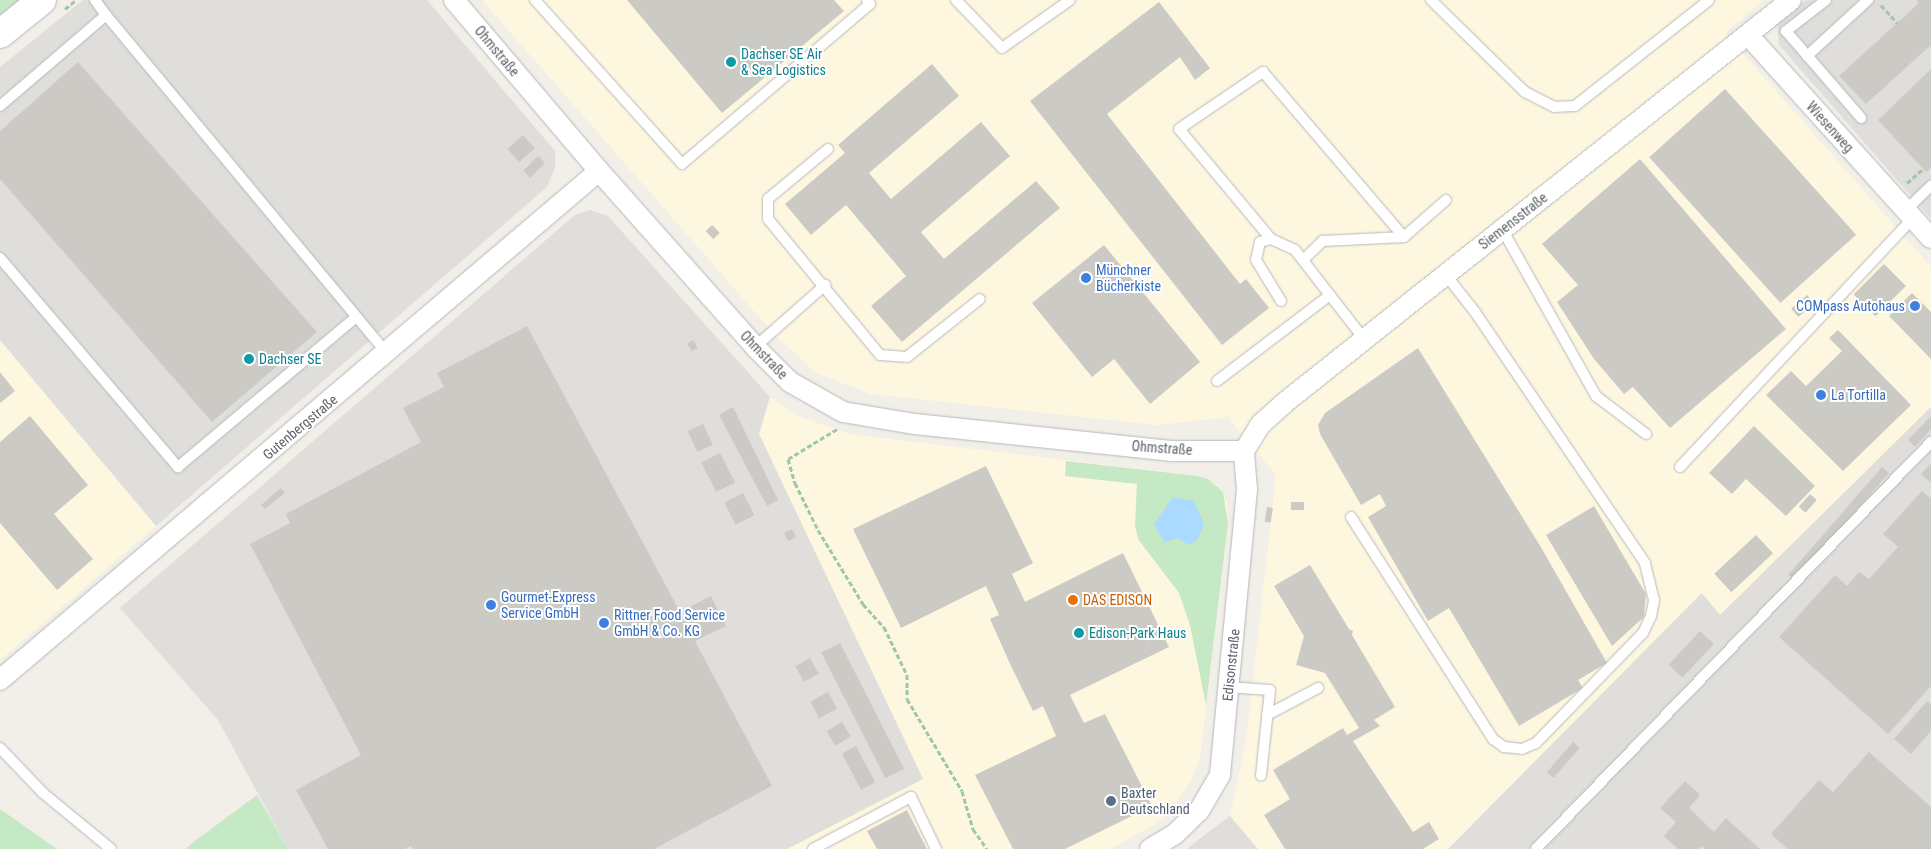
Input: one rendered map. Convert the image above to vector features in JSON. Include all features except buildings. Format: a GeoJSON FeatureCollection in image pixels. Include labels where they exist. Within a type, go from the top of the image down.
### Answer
{"type":"FeatureCollection","features":[{"type":"Feature","properties":{"kind":"main road"},"geometry":{"type":"LineString","coordinates":[[0,34],[42,0]]}},
{"type":"Feature","properties":{"kind":"street","name":"Ohmstraße"},"geometry":{"type":"LineString","coordinates":[[454,0],[599,171],[756,347],[790,382],[843,412],[915,424],[1171,451],[1244,451]]}},
{"type":"Feature","properties":{"kind":"street","name":"Siemensstraße"},"geometry":{"type":"LineString","coordinates":[[1244,451],[1260,426],[1283,404],[1791,0]]}},
{"type":"Feature","properties":{"kind":"street","name":"Wiesenweg"},"geometry":{"type":"LineString","coordinates":[[1748,35],[1931,238]]}},
{"type":"Feature","properties":{"kind":"street","name":"Gutenbergstraße"},"geometry":{"type":"LineString","coordinates":[[0,680],[599,171]]}},
{"type":"Feature","properties":{"kind":"street","name":"Edisonstraße"},"geometry":{"type":"LineString","coordinates":[[1150,849],[1175,834],[1199,811],[1220,775],[1247,489],[1244,451]]}},
{"type":"Feature","properties":{"kind":"lane"},"geometry":{"type":"LineString","coordinates":[[95,0],[387,353]]}},
{"type":"Feature","properties":{"kind":"lane"},"geometry":{"type":"LineString","coordinates":[[535,0],[682,164],[870,4],[867,0]]}},
{"type":"Feature","properties":{"kind":"lane"},"geometry":{"type":"LineString","coordinates":[[956,0],[1002,48],[1070,0]]}},
{"type":"Feature","properties":{"kind":"lane"},"geometry":{"type":"LineString","coordinates":[[1431,0],[1476,47],[1526,92],[1554,107],[1575,106],[1709,0]]}},
{"type":"Feature","properties":{"kind":"lane"},"geometry":{"type":"LineString","coordinates":[[1826,0],[1783,28],[1861,118]]}},
{"type":"Feature","properties":{"kind":"lane"},"geometry":{"type":"LineString","coordinates":[[1807,56],[1868,0]]}},
{"type":"Feature","properties":{"kind":"lane"},"geometry":{"type":"LineString","coordinates":[[0,106],[106,15]]}},
{"type":"Feature","properties":{"kind":"lane"},"geometry":{"type":"LineString","coordinates":[[1364,339],[1295,250],[1271,239],[1179,130],[1263,72],[1404,237]]}},
{"type":"Feature","properties":{"kind":"lane"},"geometry":{"type":"LineString","coordinates":[[828,148],[768,200],[768,219],[825,286],[880,356],[907,357],[980,299]]}},
{"type":"Feature","properties":{"kind":"lane"},"geometry":{"type":"LineString","coordinates":[[1680,467],[1749,394],[1910,214],[1931,186]]}},
{"type":"Feature","properties":{"kind":"lane"},"geometry":{"type":"LineString","coordinates":[[1303,260],[1323,241],[1404,237],[1446,200]]}},
{"type":"Feature","properties":{"kind":"lane"},"geometry":{"type":"LineString","coordinates":[[1502,229],[1596,396],[1646,434]]}},
{"type":"Feature","properties":{"kind":"lane"},"geometry":{"type":"LineString","coordinates":[[1271,239],[1260,242],[1256,260],[1281,300]]}},
{"type":"Feature","properties":{"kind":"lane"},"geometry":{"type":"LineString","coordinates":[[0,258],[178,467],[356,317]]}},
{"type":"Feature","properties":{"kind":"lane"},"geometry":{"type":"LineString","coordinates":[[1351,517],[1493,738],[1504,746],[1522,749],[1536,743],[1643,633],[1651,616],[1654,600],[1645,563],[1475,312],[1445,274]]}},
{"type":"Feature","properties":{"kind":"lane"},"geometry":{"type":"LineString","coordinates":[[756,347],[825,286]]}},
{"type":"Feature","properties":{"kind":"lane"},"geometry":{"type":"LineString","coordinates":[[1217,381],[1330,295]]}},
{"type":"Feature","properties":{"kind":"lane"},"geometry":{"type":"LineString","coordinates":[[1536,849],[1931,442]]}},
{"type":"Feature","properties":{"kind":"lane"},"geometry":{"type":"LineString","coordinates":[[1228,687],[1270,690],[1261,776]]}},
{"type":"Feature","properties":{"kind":"lane"},"geometry":{"type":"LineString","coordinates":[[1267,715],[1318,688]]}},
{"type":"Feature","properties":{"kind":"lane"},"geometry":{"type":"LineString","coordinates":[[0,748],[43,793],[111,849]]}},
{"type":"Feature","properties":{"kind":"lane"},"geometry":{"type":"LineString","coordinates":[[813,849],[911,797],[936,849]]}},
{"type":"Feature","properties":{"kind":"path"},"geometry":{"type":"LineString","coordinates":[[1876,0],[1897,23]]}},
{"type":"Feature","properties":{"kind":"path"},"geometry":{"type":"LineString","coordinates":[[1903,187],[1923,169]]}},
{"type":"Feature","properties":{"kind":"path"},"geometry":{"type":"LineString","coordinates":[[843,412],[836,432],[788,459],[795,483],[818,530],[863,604],[884,627],[907,674],[907,699],[962,791],[973,829],[987,849]]}},
{"type":"Feature","properties":{"kind":"shaded area"},"geometry":{"type":"Polygon","coordinates":[[[83,0],[427,0],[555,151],[555,168],[547,187],[156,526],[0,340],[0,67],[83,0]]]}},
{"type":"Feature","properties":{"kind":"shaded area"},"geometry":{"type":"Polygon","coordinates":[[[482,0],[1763,0],[1725,33],[1931,267],[1931,407],[1720,616],[1701,593],[1448,849],[1258,849],[1230,816],[1246,741],[1276,475],[1228,417],[1157,425],[871,394],[816,373],[774,334],[482,0]]]}},
{"type":"Feature","properties":{"kind":"shaded area"},"geometry":{"type":"Polygon","coordinates":[[[1806,0],[1931,0],[1931,219],[1779,45],[1777,22],[1806,0]]]}},
{"type":"Feature","properties":{"kind":"shaded area"},"geometry":{"type":"Polygon","coordinates":[[[590,210],[608,216],[770,397],[759,434],[923,779],[787,849],[288,849],[218,720],[120,608],[575,215],[590,210]]]}},
{"type":"Feature","properties":{"kind":"shaded area"},"geometry":{"type":"Polygon","coordinates":[[[0,340],[156,526],[0,660],[0,340]]]}},
{"type":"Feature","properties":{"kind":"shaded area"},"geometry":{"type":"Polygon","coordinates":[[[770,397],[801,417],[849,434],[1198,476],[1217,485],[1227,502],[1228,523],[1200,757],[1191,781],[1174,806],[1155,825],[1109,849],[787,849],[923,778],[759,434],[770,397]]]}},
{"type":"Feature","properties":{"kind":"shaded area"},"geometry":{"type":"Polygon","coordinates":[[[1931,407],[1931,849],[1448,849],[1702,593],[1720,615],[1931,407]]]}},
{"type":"Feature","properties":{"kind":"shaded area"},"geometry":{"type":"Polygon","coordinates":[[[1230,816],[1258,849],[1187,849],[1207,833],[1230,816]]]}},
{"type":"Feature","properties":{"kind":"green space"},"geometry":{"type":"Polygon","coordinates":[[[0,0],[24,0],[0,19],[0,0]]]}},
{"type":"Feature","properties":{"kind":"green space"},"geometry":{"type":"Polygon","coordinates":[[[1066,461],[1198,476],[1208,479],[1223,492],[1228,523],[1206,705],[1190,625],[1179,593],[1138,539],[1135,525],[1137,484],[1065,476],[1066,461]]]}},
{"type":"Feature","properties":{"kind":"green space"},"geometry":{"type":"Polygon","coordinates":[[[257,795],[288,849],[185,849],[191,844],[257,795]]]}},
{"type":"Feature","properties":{"kind":"green space"},"geometry":{"type":"Polygon","coordinates":[[[0,809],[57,849],[0,849],[0,809]]]}},
{"type":"Feature","properties":{"kind":"water"},"geometry":{"type":"Polygon","coordinates":[[[1173,497],[1194,501],[1204,524],[1197,540],[1189,545],[1178,538],[1164,542],[1154,524],[1173,497]]]}},
{"type":"Feature","properties":{"kind":"place","name":"Dachser SE Air & Sea Logistics"},"geometry":{"type":"Point","coordinates":[731,62]}},
{"type":"Feature","properties":{"kind":"place","name":"Münchner Bücherkiste"},"geometry":{"type":"Point","coordinates":[1086,278]}},
{"type":"Feature","properties":{"kind":"place","name":"COMpass Autohaus"},"geometry":{"type":"Point","coordinates":[1915,306]}},
{"type":"Feature","properties":{"kind":"place","name":"Dachser SE"},"geometry":{"type":"Point","coordinates":[249,359]}},
{"type":"Feature","properties":{"kind":"place","name":"La Tortilla"},"geometry":{"type":"Point","coordinates":[1821,395]}},
{"type":"Feature","properties":{"kind":"place","name":"DAS EDISON"},"geometry":{"type":"Point","coordinates":[1073,600]}},
{"type":"Feature","properties":{"kind":"place","name":"Gourmet-Express Service GmbH"},"geometry":{"type":"Point","coordinates":[491,605]}},
{"type":"Feature","properties":{"kind":"place","name":"Rittner Food Service GmbH & Co. KG"},"geometry":{"type":"Point","coordinates":[604,623]}},
{"type":"Feature","properties":{"kind":"place","name":"Edison-Park Haus"},"geometry":{"type":"Point","coordinates":[1079,633]}},
{"type":"Feature","properties":{"kind":"place","name":"Baxter Deutschland"},"geometry":{"type":"Point","coordinates":[1111,801]}}]}
